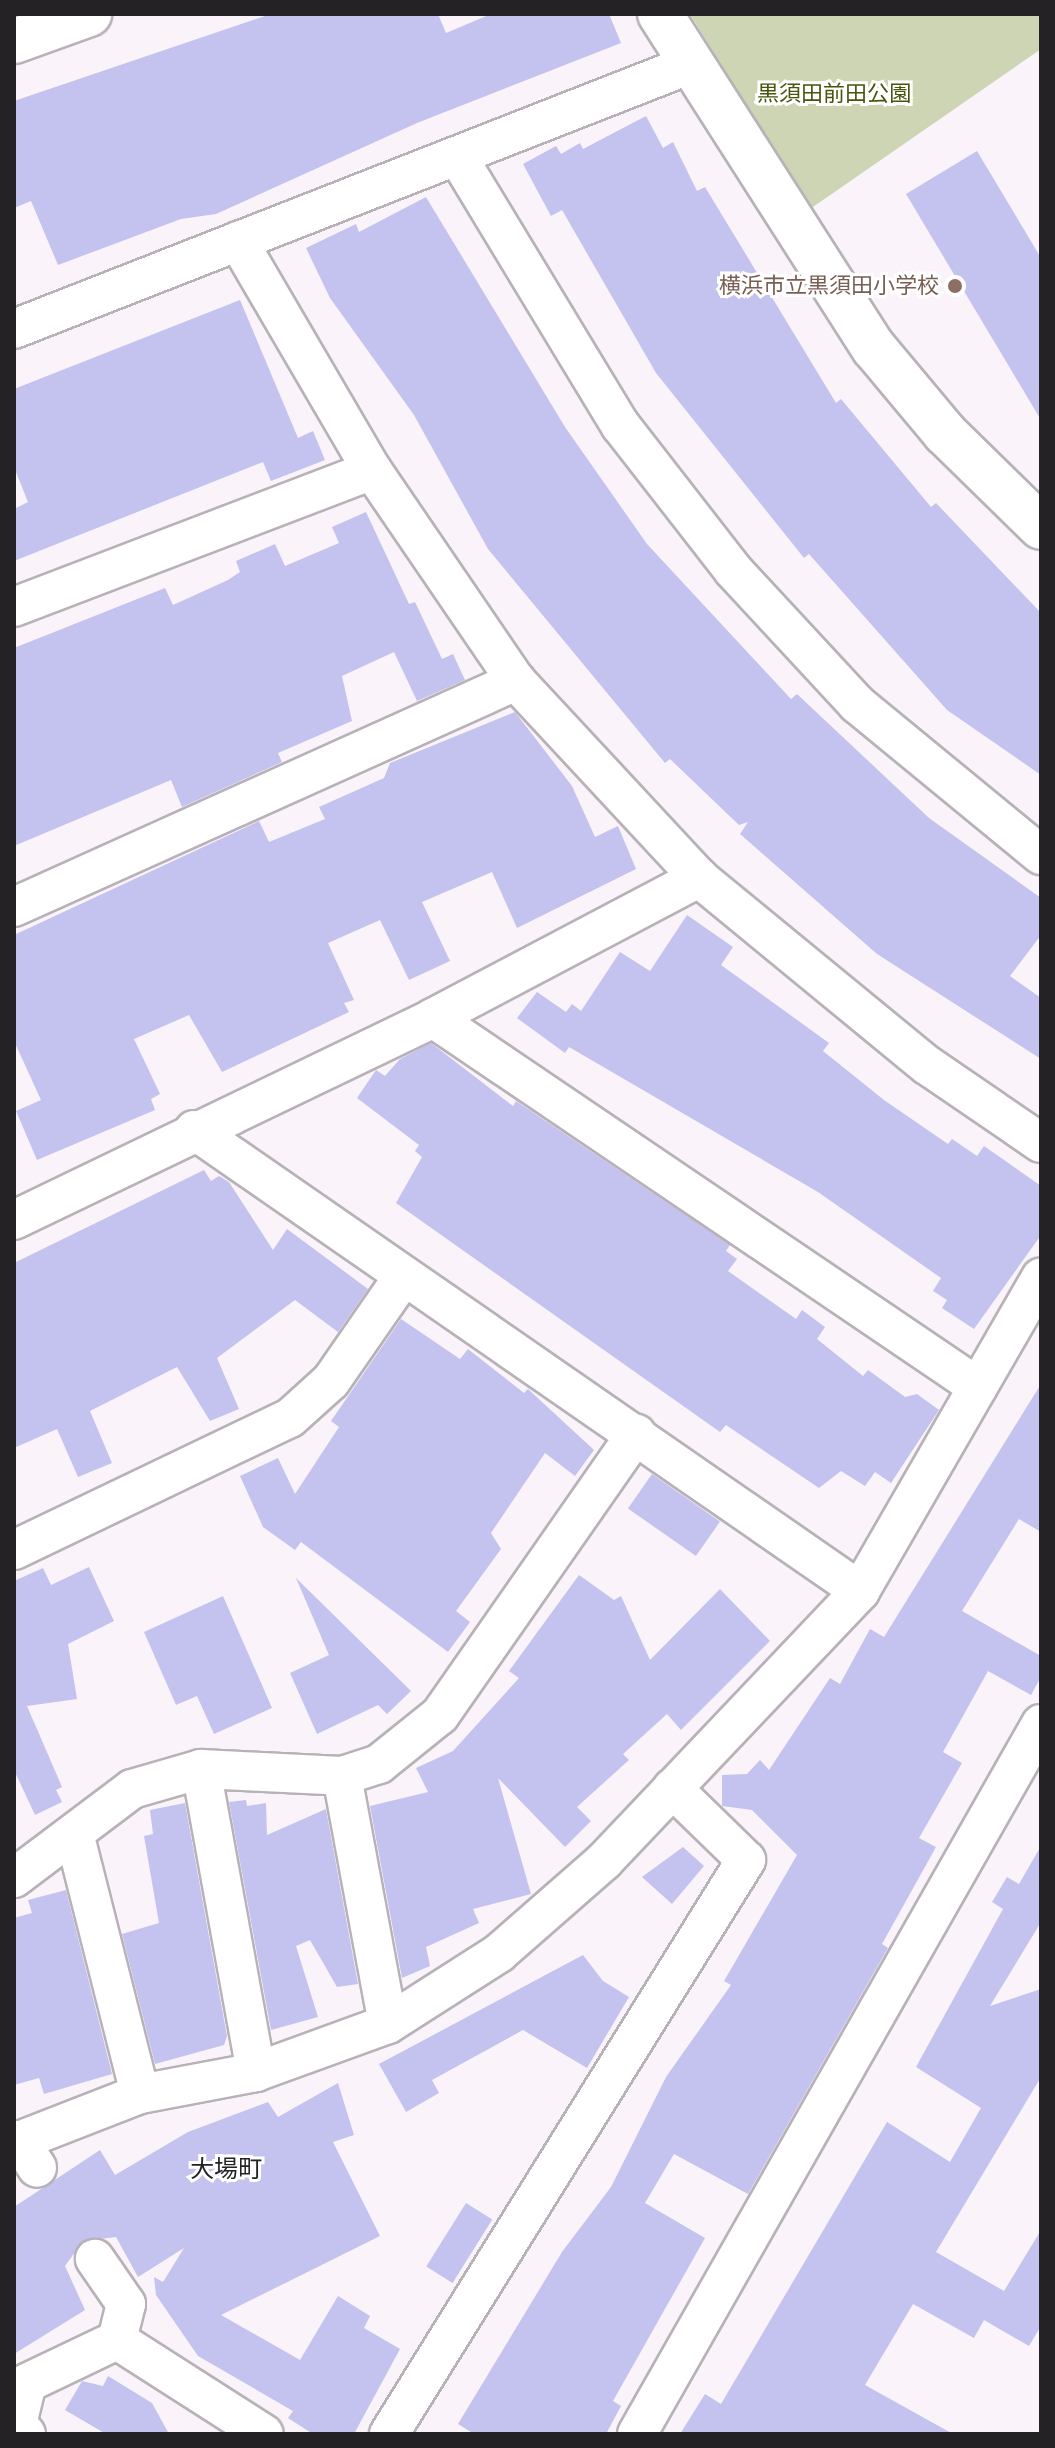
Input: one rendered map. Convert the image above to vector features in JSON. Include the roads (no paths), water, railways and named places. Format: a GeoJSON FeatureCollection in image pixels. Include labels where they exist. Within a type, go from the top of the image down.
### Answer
{"type":"FeatureCollection","features":[{"type":"Feature","properties":{"kind":"street"},"geometry":{"type":"LineString","coordinates":[[14,41],[89,14]]}},
{"type":"Feature","properties":{"kind":"street"},"geometry":{"type":"LineString","coordinates":[[660,14],[874,348],[945,433],[1041,527]]}},
{"type":"Feature","properties":{"kind":"street"},"geometry":{"type":"LineString","coordinates":[[14,329],[459,159],[691,64]]}},
{"type":"Feature","properties":{"kind":"street"},"geometry":{"type":"LineString","coordinates":[[459,159],[621,426],[733,570],[857,704],[1041,855]]}},
{"type":"Feature","properties":{"kind":"street"},"geometry":{"type":"LineString","coordinates":[[238,241],[372,470],[516,681],[699,878],[927,1065],[1041,1143]]}},
{"type":"Feature","properties":{"kind":"street"},"geometry":{"type":"LineString","coordinates":[[14,607],[372,470]]}},
{"type":"Feature","properties":{"kind":"street"},"geometry":{"type":"LineString","coordinates":[[14,907],[516,681]]}},
{"type":"Feature","properties":{"kind":"street"},"geometry":{"type":"LineString","coordinates":[[14,1220],[194,1130],[433,1018],[699,878]]}},
{"type":"Feature","properties":{"kind":"street"},"geometry":{"type":"LineString","coordinates":[[433,1018],[978,1387]]}},
{"type":"Feature","properties":{"kind":"street"},"geometry":{"type":"LineString","coordinates":[[194,1130],[860,1591]]}},
{"type":"Feature","properties":{"kind":"street"},"geometry":{"type":"LineString","coordinates":[[14,1550],[290,1418],[331,1381],[403,1277]]}},
{"type":"Feature","properties":{"kind":"street"},"geometry":{"type":"LineString","coordinates":[[23,2150],[140,2094],[256,2072],[388,2024],[499,1953],[604,1861],[860,1591],[1041,1278]]}},
{"type":"Feature","properties":{"kind":"street"},"geometry":{"type":"LineString","coordinates":[[14,1878],[75,1837],[132,1789],[201,1769],[342,1776],[379,1764],[440,1715],[636,1434]]}},
{"type":"Feature","properties":{"kind":"street"},"geometry":{"type":"LineString","coordinates":[[637,2434],[1041,1724]]}},
{"type":"Feature","properties":{"kind":"street"},"geometry":{"type":"LineString","coordinates":[[201,1769],[256,2072]]}},
{"type":"Feature","properties":{"kind":"street"},"geometry":{"type":"LineString","coordinates":[[342,1776],[388,2024]]}},
{"type":"Feature","properties":{"kind":"street"},"geometry":{"type":"LineString","coordinates":[[389,2434],[746,1860],[672,1788]]}},
{"type":"Feature","properties":{"kind":"street"},"geometry":{"type":"LineString","coordinates":[[75,1837],[140,2094]]}},
{"type":"Feature","properties":{"kind":"street"},"geometry":{"type":"LineString","coordinates":[[95,2259],[126,2304],[117,2340]]}},
{"type":"Feature","properties":{"kind":"street"},"geometry":{"type":"LineString","coordinates":[[26,2434],[17,2424],[27,2383],[117,2340]]}},
{"type":"Feature","properties":{"kind":"street"},"geometry":{"type":"LineString","coordinates":[[117,2340],[264,2434]]}},
{"type":"Feature","properties":{"kind":"place","name":"横浜市立黒須田小学校"},"geometry":{"type":"Point","coordinates":[955,286]}},
{"type":"Feature","properties":{"kind":"district","name":"大場町"},"geometry":{"type":"Point","coordinates":[226,2169]}},
{"type":"Feature","properties":{"kind":"park label","name":"黒須田前田公園"},"geometry":{"type":"Point","coordinates":[834,94]}}]}
